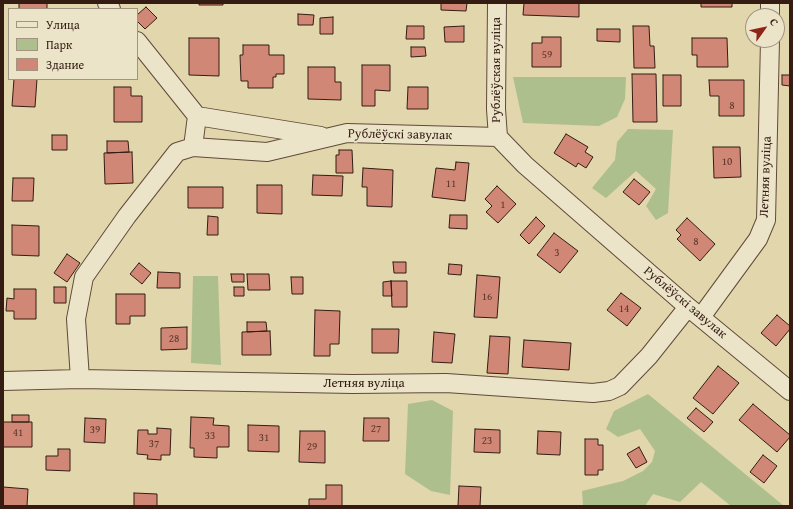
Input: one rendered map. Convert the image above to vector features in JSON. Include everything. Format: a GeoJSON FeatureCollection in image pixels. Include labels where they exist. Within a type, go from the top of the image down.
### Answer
{"type":"FeatureCollection","features":[{"type":"Feature","properties":{"kind":"street","name":"Рублёўская вуліца"},"geometry":{"type":"LineString","coordinates":[[497,3],[496,109],[498,137]]}},
{"type":"Feature","properties":{"kind":"street"},"geometry":{"type":"LineString","coordinates":[[138,42],[197,116],[329,137]]}},
{"type":"Feature","properties":{"kind":"street","name":"Летняя вуліца"},"geometry":{"type":"LineString","coordinates":[[3,381],[80,379],[353,384],[446,383],[593,393],[609,391],[620,386],[695,312],[758,239],[766,220],[770,48]]}},
{"type":"Feature","properties":{"kind":"street"},"geometry":{"type":"LineString","coordinates":[[193,147],[197,116]]}},
{"type":"Feature","properties":{"kind":"street","name":"Рублёўскі завулак"},"geometry":{"type":"LineString","coordinates":[[80,379],[76,319],[84,277],[127,216],[177,152],[193,147],[267,152],[346,133],[498,137],[525,165],[695,312],[790,391]]}},
{"type":"Feature","properties":{"kind":"green space"},"geometry":{"type":"Polygon","coordinates":[[[513,77],[626,77],[625,99],[617,117],[599,126],[523,123],[513,77]]]}},
{"type":"Feature","properties":{"kind":"green space"},"geometry":{"type":"Polygon","coordinates":[[[628,129],[673,130],[668,213],[656,220],[646,206],[656,189],[636,171],[606,198],[592,188],[615,160],[617,142],[628,129]]]}},
{"type":"Feature","properties":{"kind":"green space"},"geometry":{"type":"Polygon","coordinates":[[[193,276],[218,276],[221,365],[191,363],[193,276]]]}},
{"type":"Feature","properties":{"kind":"green space"},"geometry":{"type":"Polygon","coordinates":[[[648,394],[784,506],[731,506],[701,482],[680,502],[653,494],[645,506],[583,506],[582,491],[623,481],[643,471],[652,462],[655,451],[640,429],[618,437],[606,429],[614,411],[648,394]]]}},
{"type":"Feature","properties":{"kind":"green space"},"geometry":{"type":"Polygon","coordinates":[[[432,400],[453,411],[450,495],[431,491],[405,474],[408,404],[432,400]]]}},
{"type":"Feature","properties":{"kind":"building"},"geometry":{"type":"Polygon","coordinates":[[[19,3],[47,3],[47,8],[19,8],[19,3]]]}},
{"type":"Feature","properties":{"kind":"building"},"geometry":{"type":"Polygon","coordinates":[[[199,3],[223,3],[223,5],[199,5],[199,3]]]}},
{"type":"Feature","properties":{"kind":"building"},"geometry":{"type":"Polygon","coordinates":[[[441,3],[467,3],[466,11],[441,10],[441,3]]]}},
{"type":"Feature","properties":{"kind":"building"},"geometry":{"type":"Polygon","coordinates":[[[524,3],[579,3],[579,17],[523,15],[524,3]]]}},
{"type":"Feature","properties":{"kind":"building"},"geometry":{"type":"Polygon","coordinates":[[[701,3],[732,3],[732,7],[701,7],[701,3]]]}},
{"type":"Feature","properties":{"kind":"building"},"geometry":{"type":"Polygon","coordinates":[[[146,7],[157,18],[145,29],[138,22],[138,14],[146,7]]]}},
{"type":"Feature","properties":{"kind":"building"},"geometry":{"type":"Polygon","coordinates":[[[298,14],[314,15],[313,25],[298,25],[298,14]]]}},
{"type":"Feature","properties":{"kind":"building"},"geometry":{"type":"Polygon","coordinates":[[[333,17],[333,34],[320,34],[320,18],[333,17]]]}},
{"type":"Feature","properties":{"kind":"building"},"geometry":{"type":"Polygon","coordinates":[[[407,26],[424,26],[424,39],[406,39],[407,26]]]}},
{"type":"Feature","properties":{"kind":"building"},"geometry":{"type":"Polygon","coordinates":[[[464,26],[464,42],[445,42],[444,27],[464,26]]]}},
{"type":"Feature","properties":{"kind":"building"},"geometry":{"type":"Polygon","coordinates":[[[633,26],[649,26],[650,46],[654,46],[655,68],[634,68],[633,26]]]}},
{"type":"Feature","properties":{"kind":"building"},"geometry":{"type":"Polygon","coordinates":[[[597,29],[620,29],[620,42],[597,41],[597,29]]]}},
{"type":"Feature","properties":{"kind":"building"},"geometry":{"type":"Polygon","coordinates":[[[542,37],[561,37],[561,67],[532,67],[532,43],[542,43],[542,37]]]}},
{"type":"Feature","properties":{"kind":"building"},"geometry":{"type":"Polygon","coordinates":[[[189,38],[219,38],[219,76],[189,75],[189,38]]]}},
{"type":"Feature","properties":{"kind":"building"},"geometry":{"type":"Polygon","coordinates":[[[692,38],[727,38],[728,67],[697,67],[697,55],[692,55],[692,38]]]}},
{"type":"Feature","properties":{"kind":"building"},"geometry":{"type":"Polygon","coordinates":[[[243,45],[269,45],[269,55],[284,55],[284,74],[276,74],[276,77],[273,77],[273,88],[248,88],[248,81],[241,81],[240,55],[243,55],[243,45]]]}},
{"type":"Feature","properties":{"kind":"building"},"geometry":{"type":"Polygon","coordinates":[[[411,47],[425,47],[426,56],[411,57],[411,47]]]}},
{"type":"Feature","properties":{"kind":"building"},"geometry":{"type":"Polygon","coordinates":[[[362,65],[390,65],[390,91],[375,90],[375,106],[362,106],[362,65]]]}},
{"type":"Feature","properties":{"kind":"building"},"geometry":{"type":"Polygon","coordinates":[[[308,67],[335,67],[335,82],[341,82],[341,100],[308,99],[308,67]]]}},
{"type":"Feature","properties":{"kind":"building"},"geometry":{"type":"Polygon","coordinates":[[[632,74],[656,74],[657,122],[633,122],[632,74]]]}},
{"type":"Feature","properties":{"kind":"building"},"geometry":{"type":"Polygon","coordinates":[[[663,75],[681,75],[681,106],[663,106],[663,75]]]}},
{"type":"Feature","properties":{"kind":"building"},"geometry":{"type":"Polygon","coordinates":[[[782,75],[790,75],[790,86],[782,85],[782,75]]]}},
{"type":"Feature","properties":{"kind":"building"},"geometry":{"type":"Polygon","coordinates":[[[14,80],[37,80],[35,107],[12,106],[14,80]]]}},
{"type":"Feature","properties":{"kind":"building"},"geometry":{"type":"Polygon","coordinates":[[[709,80],[744,80],[744,116],[719,116],[719,96],[710,96],[709,80]]]}},
{"type":"Feature","properties":{"kind":"building"},"geometry":{"type":"Polygon","coordinates":[[[114,87],[131,87],[131,96],[142,96],[142,122],[114,122],[114,87]]]}},
{"type":"Feature","properties":{"kind":"building"},"geometry":{"type":"Polygon","coordinates":[[[408,87],[428,87],[428,109],[407,109],[408,87]]]}},
{"type":"Feature","properties":{"kind":"building"},"geometry":{"type":"Polygon","coordinates":[[[566,134],[588,147],[585,152],[593,157],[586,168],[578,163],[576,167],[554,153],[566,134]]]}},
{"type":"Feature","properties":{"kind":"building"},"geometry":{"type":"Polygon","coordinates":[[[52,135],[67,135],[67,150],[52,150],[52,135]]]}},
{"type":"Feature","properties":{"kind":"building"},"geometry":{"type":"Polygon","coordinates":[[[107,141],[128,141],[129,152],[107,153],[107,141]]]}},
{"type":"Feature","properties":{"kind":"building"},"geometry":{"type":"Polygon","coordinates":[[[713,147],[740,147],[741,177],[714,178],[713,147]]]}},
{"type":"Feature","properties":{"kind":"building"},"geometry":{"type":"Polygon","coordinates":[[[339,150],[352,150],[353,173],[336,173],[336,155],[339,155],[339,150]]]}},
{"type":"Feature","properties":{"kind":"building"},"geometry":{"type":"Polygon","coordinates":[[[132,152],[133,183],[105,184],[104,153],[132,152]]]}},
{"type":"Feature","properties":{"kind":"building"},"geometry":{"type":"Polygon","coordinates":[[[456,162],[469,163],[465,201],[432,197],[436,168],[455,170],[456,162]]]}},
{"type":"Feature","properties":{"kind":"building"},"geometry":{"type":"Polygon","coordinates":[[[363,168],[393,170],[392,207],[367,206],[367,187],[362,187],[363,168]]]}},
{"type":"Feature","properties":{"kind":"building"},"geometry":{"type":"Polygon","coordinates":[[[313,175],[343,176],[342,196],[312,195],[313,175]]]}},
{"type":"Feature","properties":{"kind":"building"},"geometry":{"type":"Polygon","coordinates":[[[13,178],[34,178],[33,201],[12,201],[13,178]]]}},
{"type":"Feature","properties":{"kind":"building"},"geometry":{"type":"Polygon","coordinates":[[[634,179],[650,192],[639,205],[623,192],[634,179]]]}},
{"type":"Feature","properties":{"kind":"building"},"geometry":{"type":"Polygon","coordinates":[[[257,185],[282,185],[282,214],[257,213],[257,185]]]}},
{"type":"Feature","properties":{"kind":"building"},"geometry":{"type":"Polygon","coordinates":[[[497,186],[516,204],[498,223],[486,212],[492,206],[485,199],[497,186]]]}},
{"type":"Feature","properties":{"kind":"building"},"geometry":{"type":"Polygon","coordinates":[[[188,187],[223,187],[223,208],[188,208],[188,187]]]}},
{"type":"Feature","properties":{"kind":"building"},"geometry":{"type":"Polygon","coordinates":[[[450,215],[467,215],[467,229],[449,228],[450,215]]]}},
{"type":"Feature","properties":{"kind":"building"},"geometry":{"type":"Polygon","coordinates":[[[208,216],[218,217],[218,235],[207,235],[208,216]]]}},
{"type":"Feature","properties":{"kind":"building"},"geometry":{"type":"Polygon","coordinates":[[[536,217],[545,226],[529,244],[520,235],[536,217]]]}},
{"type":"Feature","properties":{"kind":"building"},"geometry":{"type":"Polygon","coordinates":[[[687,218],[715,244],[700,261],[677,239],[681,235],[676,230],[687,218]]]}},
{"type":"Feature","properties":{"kind":"building"},"geometry":{"type":"Polygon","coordinates":[[[12,225],[39,226],[39,256],[12,255],[12,225]]]}},
{"type":"Feature","properties":{"kind":"building"},"geometry":{"type":"Polygon","coordinates":[[[554,233],[578,251],[560,273],[537,255],[554,233]]]}},
{"type":"Feature","properties":{"kind":"building"},"geometry":{"type":"Polygon","coordinates":[[[67,254],[80,263],[67,282],[54,273],[67,254]]]}},
{"type":"Feature","properties":{"kind":"building"},"geometry":{"type":"Polygon","coordinates":[[[393,262],[406,262],[406,273],[394,273],[393,262]]]}},
{"type":"Feature","properties":{"kind":"building"},"geometry":{"type":"Polygon","coordinates":[[[139,263],[151,273],[142,284],[130,274],[139,263]]]}},
{"type":"Feature","properties":{"kind":"building"},"geometry":{"type":"Polygon","coordinates":[[[449,264],[462,265],[461,275],[448,274],[449,264]]]}},
{"type":"Feature","properties":{"kind":"building"},"geometry":{"type":"Polygon","coordinates":[[[158,272],[180,273],[180,288],[157,288],[158,272]]]}},
{"type":"Feature","properties":{"kind":"building"},"geometry":{"type":"Polygon","coordinates":[[[231,274],[244,274],[244,282],[232,282],[231,274]]]}},
{"type":"Feature","properties":{"kind":"building"},"geometry":{"type":"Polygon","coordinates":[[[247,274],[269,274],[270,290],[248,290],[247,274]]]}},
{"type":"Feature","properties":{"kind":"building"},"geometry":{"type":"Polygon","coordinates":[[[477,275],[500,277],[497,318],[474,317],[477,275]]]}},
{"type":"Feature","properties":{"kind":"building"},"geometry":{"type":"Polygon","coordinates":[[[291,277],[303,277],[303,294],[292,294],[291,277]]]}},
{"type":"Feature","properties":{"kind":"building"},"geometry":{"type":"Polygon","coordinates":[[[391,281],[392,296],[383,296],[383,282],[391,281]]]}},
{"type":"Feature","properties":{"kind":"building"},"geometry":{"type":"Polygon","coordinates":[[[391,281],[407,281],[407,307],[392,307],[391,281]]]}},
{"type":"Feature","properties":{"kind":"building"},"geometry":{"type":"Polygon","coordinates":[[[54,287],[66,287],[66,303],[54,303],[54,287]]]}},
{"type":"Feature","properties":{"kind":"building"},"geometry":{"type":"Polygon","coordinates":[[[234,287],[244,287],[244,296],[234,296],[234,287]]]}},
{"type":"Feature","properties":{"kind":"building"},"geometry":{"type":"Polygon","coordinates":[[[14,289],[36,289],[36,319],[14,319],[14,311],[6,311],[7,298],[14,299],[14,289]]]}},
{"type":"Feature","properties":{"kind":"building"},"geometry":{"type":"Polygon","coordinates":[[[621,293],[641,308],[627,326],[607,310],[621,293]]]}},
{"type":"Feature","properties":{"kind":"building"},"geometry":{"type":"Polygon","coordinates":[[[116,294],[145,294],[145,316],[130,316],[130,324],[116,324],[116,294]]]}},
{"type":"Feature","properties":{"kind":"building"},"geometry":{"type":"Polygon","coordinates":[[[315,310],[340,311],[339,344],[330,344],[330,356],[314,356],[315,310]]]}},
{"type":"Feature","properties":{"kind":"building"},"geometry":{"type":"Polygon","coordinates":[[[777,315],[790,326],[790,329],[776,346],[761,333],[777,315]]]}},
{"type":"Feature","properties":{"kind":"building"},"geometry":{"type":"Polygon","coordinates":[[[247,322],[266,322],[267,331],[247,332],[247,322]]]}},
{"type":"Feature","properties":{"kind":"building"},"geometry":{"type":"Polygon","coordinates":[[[187,327],[187,349],[161,350],[161,328],[187,327]]]}},
{"type":"Feature","properties":{"kind":"building"},"geometry":{"type":"Polygon","coordinates":[[[372,329],[399,329],[398,353],[372,353],[372,329]]]}},
{"type":"Feature","properties":{"kind":"building"},"geometry":{"type":"Polygon","coordinates":[[[270,331],[271,355],[242,355],[242,332],[270,331]]]}},
{"type":"Feature","properties":{"kind":"building"},"geometry":{"type":"Polygon","coordinates":[[[434,332],[455,334],[452,363],[432,362],[434,332]]]}},
{"type":"Feature","properties":{"kind":"building"},"geometry":{"type":"Polygon","coordinates":[[[490,336],[510,337],[508,374],[487,373],[490,336]]]}},
{"type":"Feature","properties":{"kind":"building"},"geometry":{"type":"Polygon","coordinates":[[[524,340],[571,343],[569,370],[522,367],[524,340]]]}},
{"type":"Feature","properties":{"kind":"building"},"geometry":{"type":"Polygon","coordinates":[[[718,366],[739,383],[713,414],[693,398],[718,366]]]}},
{"type":"Feature","properties":{"kind":"building"},"geometry":{"type":"Polygon","coordinates":[[[753,404],[790,435],[790,437],[777,452],[739,420],[753,404]]]}},
{"type":"Feature","properties":{"kind":"building"},"geometry":{"type":"Polygon","coordinates":[[[696,408],[713,422],[704,432],[687,418],[696,408]]]}},
{"type":"Feature","properties":{"kind":"building"},"geometry":{"type":"Polygon","coordinates":[[[12,415],[29,415],[29,422],[12,422],[12,415]]]}},
{"type":"Feature","properties":{"kind":"building"},"geometry":{"type":"Polygon","coordinates":[[[191,417],[214,418],[213,425],[229,426],[229,447],[217,447],[217,458],[194,457],[194,448],[190,448],[191,417]]]}},
{"type":"Feature","properties":{"kind":"building"},"geometry":{"type":"Polygon","coordinates":[[[85,418],[106,419],[105,443],[84,442],[85,418]]]}},
{"type":"Feature","properties":{"kind":"building"},"geometry":{"type":"Polygon","coordinates":[[[364,418],[389,418],[389,441],[363,441],[364,418]]]}},
{"type":"Feature","properties":{"kind":"building"},"geometry":{"type":"Polygon","coordinates":[[[3,422],[32,422],[32,447],[3,447],[3,422]]]}},
{"type":"Feature","properties":{"kind":"building"},"geometry":{"type":"Polygon","coordinates":[[[248,425],[279,426],[279,452],[248,451],[248,425]]]}},
{"type":"Feature","properties":{"kind":"building"},"geometry":{"type":"Polygon","coordinates":[[[157,428],[171,429],[170,455],[161,455],[161,460],[147,459],[148,455],[137,454],[138,430],[148,430],[148,434],[157,434],[157,428]]]}},
{"type":"Feature","properties":{"kind":"building"},"geometry":{"type":"Polygon","coordinates":[[[475,429],[500,430],[500,453],[474,452],[475,429]]]}},
{"type":"Feature","properties":{"kind":"building"},"geometry":{"type":"Polygon","coordinates":[[[300,431],[325,431],[325,463],[299,462],[300,431]]]}},
{"type":"Feature","properties":{"kind":"building"},"geometry":{"type":"Polygon","coordinates":[[[538,431],[561,432],[560,455],[537,454],[538,431]]]}},
{"type":"Feature","properties":{"kind":"building"},"geometry":{"type":"Polygon","coordinates":[[[585,439],[598,439],[598,445],[603,445],[603,470],[598,470],[598,475],[585,475],[585,439]]]}},
{"type":"Feature","properties":{"kind":"building"},"geometry":{"type":"Polygon","coordinates":[[[639,447],[647,462],[636,468],[627,454],[639,447]]]}},
{"type":"Feature","properties":{"kind":"building"},"geometry":{"type":"Polygon","coordinates":[[[58,449],[70,449],[70,471],[46,470],[46,456],[58,456],[58,449]]]}},
{"type":"Feature","properties":{"kind":"building"},"geometry":{"type":"Polygon","coordinates":[[[763,455],[777,466],[764,483],[750,472],[763,455]]]}},
{"type":"Feature","properties":{"kind":"building"},"geometry":{"type":"Polygon","coordinates":[[[326,485],[342,485],[342,506],[309,506],[309,499],[326,499],[326,485]]]}},
{"type":"Feature","properties":{"kind":"building"},"geometry":{"type":"Polygon","coordinates":[[[459,486],[481,487],[480,506],[458,506],[459,486]]]}},
{"type":"Feature","properties":{"kind":"building"},"geometry":{"type":"Polygon","coordinates":[[[3,487],[28,489],[27,506],[3,506],[3,487]]]}},
{"type":"Feature","properties":{"kind":"building"},"geometry":{"type":"Polygon","coordinates":[[[134,493],[157,494],[157,506],[134,506],[134,493]]]}}]}
